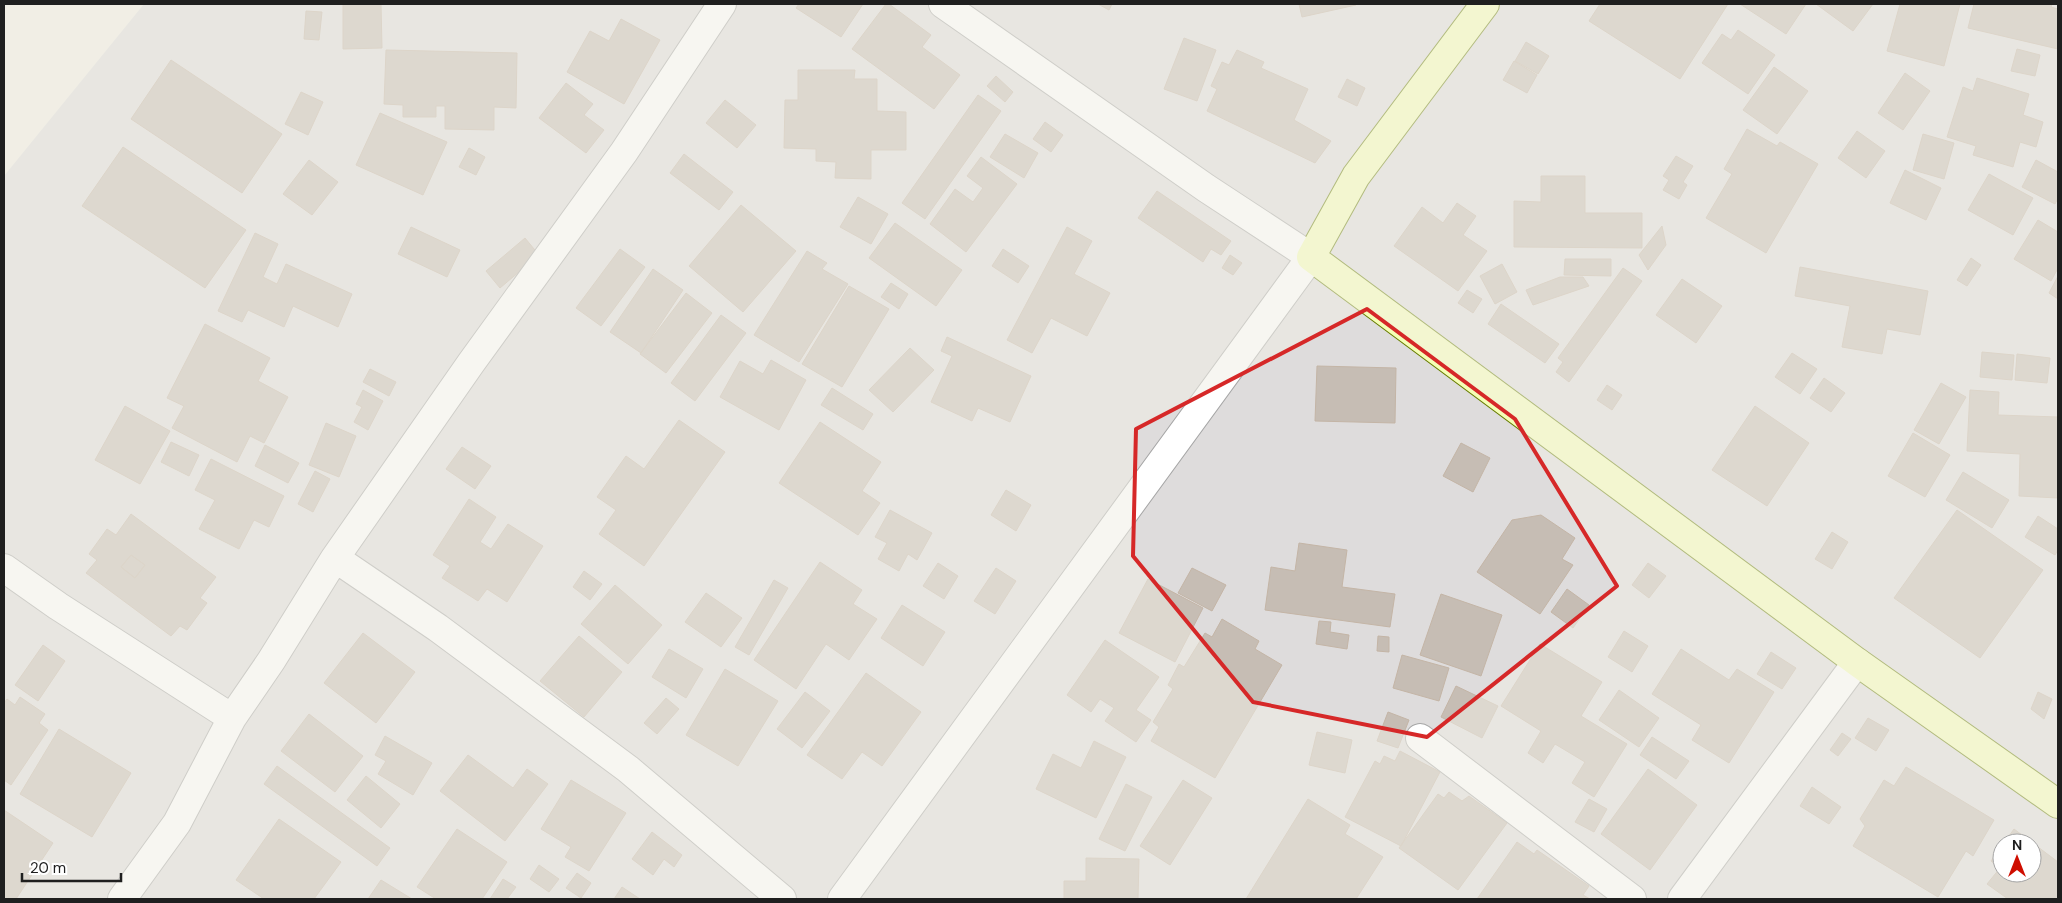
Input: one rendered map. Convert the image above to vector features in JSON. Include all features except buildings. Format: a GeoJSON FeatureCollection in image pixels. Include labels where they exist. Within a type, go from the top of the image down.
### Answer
{"type":"FeatureCollection","features":[{"type":"Feature","properties":{"kind":"street"},"geometry":{"type":"LineString","coordinates":[[122,899],[177,823],[232,718],[271,661],[335,558],[471,362],[624,152],[722,4]]}},
{"type":"Feature","properties":{"kind":"street"},"geometry":{"type":"LineString","coordinates":[[943,4],[1206,188],[1311,257],[1856,662],[2058,804]]}},
{"type":"Feature","properties":{"kind":"street"},"geometry":{"type":"LineString","coordinates":[[842,899],[1311,257],[1356,176],[1484,4]]}},
{"type":"Feature","properties":{"kind":"street"},"geometry":{"type":"LineString","coordinates":[[335,558],[438,628],[628,769],[782,899]]}},
{"type":"Feature","properties":{"kind":"street"},"geometry":{"type":"LineString","coordinates":[[4,568],[58,606],[232,718]]}},
{"type":"Feature","properties":{"kind":"street"},"geometry":{"type":"LineString","coordinates":[[1682,899],[1856,662]]}},
{"type":"Feature","properties":{"kind":"street"},"geometry":{"type":"LineString","coordinates":[[1420,738],[1632,899]]}},
{"type":"Feature","properties":{"kind":"highlighted area"},"geometry":{"type":"Polygon","coordinates":[[[1367,309],[1515,419],[1617,586],[1427,737],[1253,702],[1133,556],[1136,429],[1367,309]]]}},
{"type":"Feature","properties":{"kind":"shaded area"},"geometry":{"type":"Polygon","coordinates":[[[144,4],[2058,4],[2058,899],[4,899],[4,176],[144,4]]]}}]}
